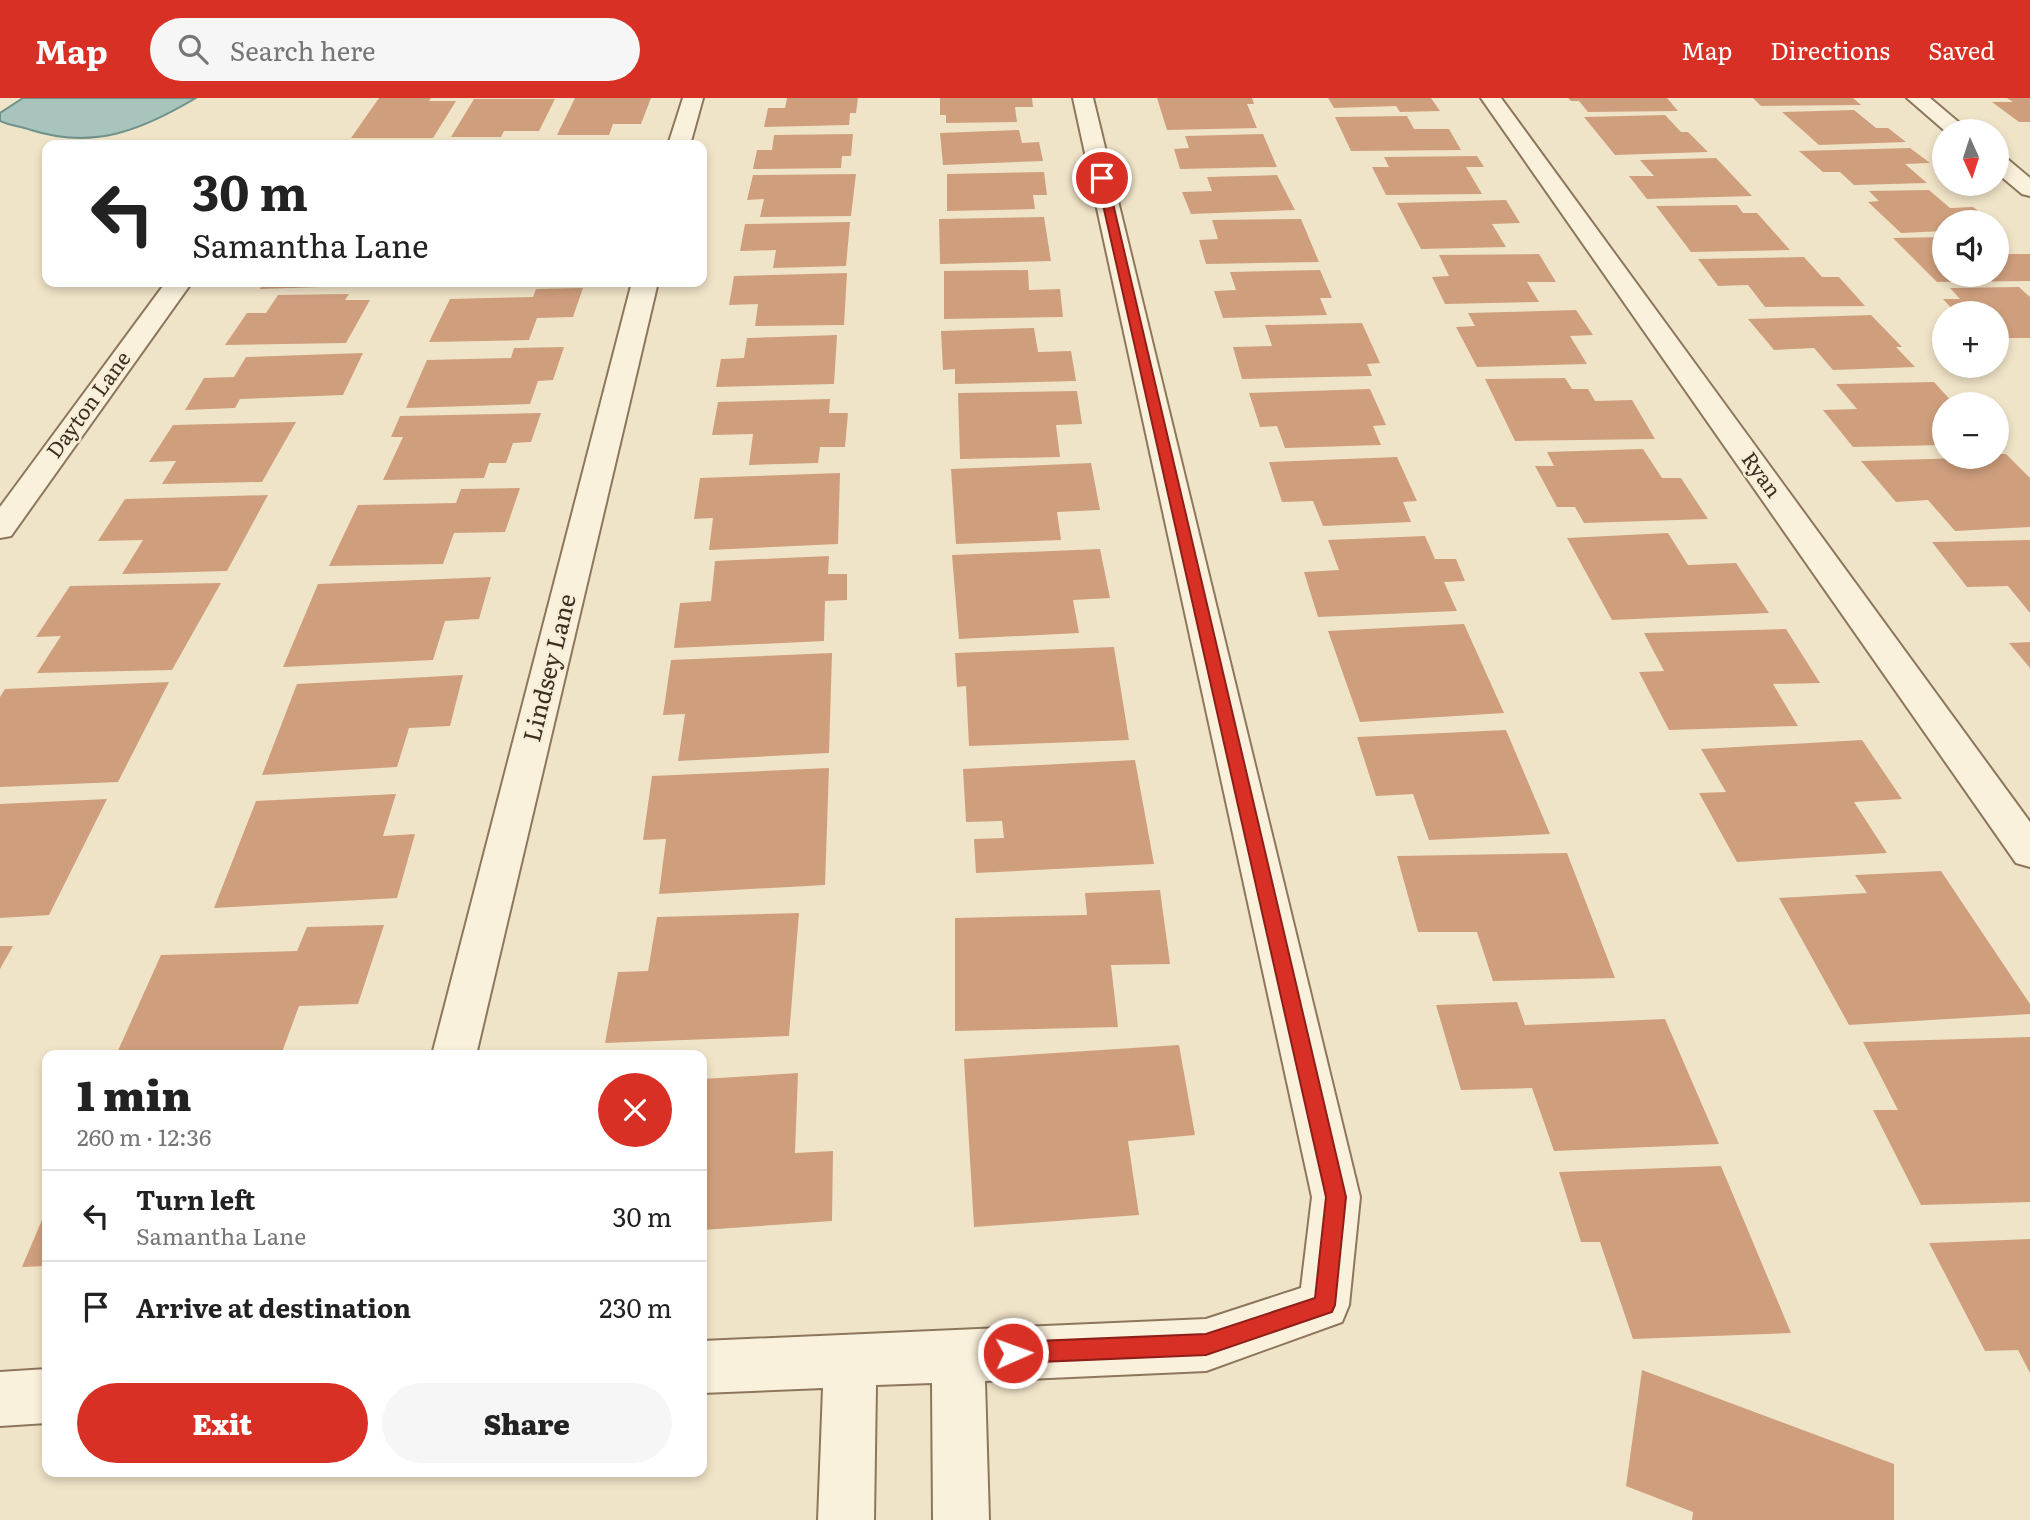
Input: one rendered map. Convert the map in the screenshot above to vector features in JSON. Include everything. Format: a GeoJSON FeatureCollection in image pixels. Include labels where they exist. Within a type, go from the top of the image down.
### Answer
{"type":"FeatureCollection","features":[{"type":"Feature","properties":{"kind":"street"},"geometry":{"type":"LineString","coordinates":[[680,140],[693,98]]}},
{"type":"Feature","properties":{"kind":"street"},"geometry":{"type":"LineString","coordinates":[[707,1367],[1206,1345],[1324,1305],[1336,1197],[1083,98]]}},
{"type":"Feature","properties":{"kind":"street","name":"Ryan"},"geometry":{"type":"LineString","coordinates":[[1491,98],[2030,852]]}},
{"type":"Feature","properties":{"kind":"street"},"geometry":{"type":"LineString","coordinates":[[1917,98],[1943,119]]}},
{"type":"Feature","properties":{"kind":"street"},"geometry":{"type":"LineString","coordinates":[[2009,172],[2030,189]]}},
{"type":"Feature","properties":{"kind":"street","name":"Dayton Lane"},"geometry":{"type":"LineString","coordinates":[[0,529],[175,287]]}},
{"type":"Feature","properties":{"kind":"street","name":"Lindsey Lane"},"geometry":{"type":"LineString","coordinates":[[455,1050],[644,287]]}},
{"type":"Feature","properties":{"kind":"street"},"geometry":{"type":"LineString","coordinates":[[958,1355],[961,1520]]}},
{"type":"Feature","properties":{"kind":"street"},"geometry":{"type":"LineString","coordinates":[[846,1520],[850,1361]]}},
{"type":"Feature","properties":{"kind":"street"},"geometry":{"type":"LineString","coordinates":[[0,1399],[42,1396]]}},
{"type":"Feature","properties":{"kind":"water"},"geometry":{"type":"Polygon","coordinates":[[[23,98],[196,98],[156,119],[117,134],[76,138],[54,136],[0,121],[0,113],[23,98]]]}},
{"type":"Feature","properties":{"kind":"building"},"geometry":{"type":"Polygon","coordinates":[[[379,98],[456,101],[433,138],[351,138],[379,98]]]}},
{"type":"Feature","properties":{"kind":"building"},"geometry":{"type":"Polygon","coordinates":[[[575,98],[651,98],[641,124],[613,124],[609,135],[557,135],[575,98]]]}},
{"type":"Feature","properties":{"kind":"building"},"geometry":{"type":"Polygon","coordinates":[[[787,98],[858,98],[856,113],[850,113],[849,125],[764,127],[768,108],[785,108],[787,98]]]}},
{"type":"Feature","properties":{"kind":"building"},"geometry":{"type":"Polygon","coordinates":[[[940,98],[1032,98],[1033,107],[1015,107],[1017,122],[946,123],[946,115],[940,115],[940,98]]]}},
{"type":"Feature","properties":{"kind":"building"},"geometry":{"type":"Polygon","coordinates":[[[1157,98],[1252,98],[1254,104],[1247,104],[1257,128],[1167,130],[1157,98]]]}},
{"type":"Feature","properties":{"kind":"building"},"geometry":{"type":"Polygon","coordinates":[[[1328,98],[1431,98],[1440,111],[1400,112],[1396,106],[1334,108],[1328,98]]]}},
{"type":"Feature","properties":{"kind":"building"},"geometry":{"type":"Polygon","coordinates":[[[1568,98],[1667,98],[1678,111],[1588,112],[1579,101],[1571,101],[1568,98]]]}},
{"type":"Feature","properties":{"kind":"building"},"geometry":{"type":"Polygon","coordinates":[[[1753,98],[1853,98],[1861,105],[1761,106],[1753,98]]]}},
{"type":"Feature","properties":{"kind":"building"},"geometry":{"type":"Polygon","coordinates":[[[2007,98],[2030,98],[2030,122],[2019,122],[1992,102],[2013,102],[2007,98]]]}},
{"type":"Feature","properties":{"kind":"building"},"geometry":{"type":"Polygon","coordinates":[[[474,99],[555,99],[539,131],[504,131],[501,137],[451,137],[474,99]]]}},
{"type":"Feature","properties":{"kind":"building"},"geometry":{"type":"Polygon","coordinates":[[[1854,110],[1876,128],[1888,128],[1906,142],[1819,145],[1782,112],[1854,110]]]}},
{"type":"Feature","properties":{"kind":"building"},"geometry":{"type":"Polygon","coordinates":[[[1665,115],[1681,132],[1688,132],[1708,152],[1615,155],[1584,117],[1665,115]]]}},
{"type":"Feature","properties":{"kind":"building"},"geometry":{"type":"Polygon","coordinates":[[[1407,116],[1414,129],[1449,129],[1461,150],[1351,151],[1335,117],[1407,116]]]}},
{"type":"Feature","properties":{"kind":"building"},"geometry":{"type":"Polygon","coordinates":[[[1019,130],[1022,143],[1039,142],[1043,161],[943,165],[940,133],[1019,130]]]}},
{"type":"Feature","properties":{"kind":"building"},"geometry":{"type":"Polygon","coordinates":[[[853,134],[851,156],[842,156],[841,168],[753,169],[757,150],[772,150],[774,135],[853,134]]]}},
{"type":"Feature","properties":{"kind":"building"},"geometry":{"type":"Polygon","coordinates":[[[1263,134],[1277,167],[1180,169],[1174,149],[1189,148],[1185,136],[1263,134]]]}},
{"type":"Feature","properties":{"kind":"building"},"geometry":{"type":"Polygon","coordinates":[[[1910,148],[1930,163],[1905,164],[1927,183],[1854,185],[1840,172],[1823,172],[1799,151],[1910,148]]]}},
{"type":"Feature","properties":{"kind":"building"},"geometry":{"type":"Polygon","coordinates":[[[1477,156],[1484,167],[1466,167],[1482,194],[1386,195],[1372,167],[1389,167],[1384,157],[1477,156]]]}},
{"type":"Feature","properties":{"kind":"building"},"geometry":{"type":"Polygon","coordinates":[[[1716,158],[1752,196],[1647,199],[1629,176],[1654,176],[1640,160],[1716,158]]]}},
{"type":"Feature","properties":{"kind":"building"},"geometry":{"type":"Polygon","coordinates":[[[1044,172],[1047,195],[1033,195],[1035,209],[947,211],[947,174],[1044,172]]]}},
{"type":"Feature","properties":{"kind":"building"},"geometry":{"type":"Polygon","coordinates":[[[856,174],[851,216],[760,217],[764,199],[747,200],[753,175],[856,174]]]}},
{"type":"Feature","properties":{"kind":"building"},"geometry":{"type":"Polygon","coordinates":[[[1277,175],[1295,210],[1191,214],[1182,192],[1212,191],[1207,177],[1277,175]]]}},
{"type":"Feature","properties":{"kind":"building"},"geometry":{"type":"Polygon","coordinates":[[[1929,190],[1932,196],[1936,196],[1950,208],[1973,207],[1977,210],[1932,210],[1932,232],[1901,233],[1868,202],[1879,201],[1869,191],[1929,190]]]}},
{"type":"Feature","properties":{"kind":"building"},"geometry":{"type":"Polygon","coordinates":[[[1506,200],[1520,223],[1492,224],[1506,247],[1421,249],[1397,203],[1506,200]]]}},
{"type":"Feature","properties":{"kind":"building"},"geometry":{"type":"Polygon","coordinates":[[[1737,205],[1743,213],[1757,213],[1790,250],[1691,252],[1656,206],[1737,205]]]}},
{"type":"Feature","properties":{"kind":"building"},"geometry":{"type":"Polygon","coordinates":[[[1044,217],[1051,261],[940,264],[939,219],[1044,217]]]}},
{"type":"Feature","properties":{"kind":"building"},"geometry":{"type":"Polygon","coordinates":[[[1301,219],[1319,262],[1206,264],[1199,240],[1218,239],[1212,220],[1301,219]]]}},
{"type":"Feature","properties":{"kind":"building"},"geometry":{"type":"Polygon","coordinates":[[[850,222],[846,266],[773,268],[776,250],[740,251],[745,224],[850,222]]]}},
{"type":"Feature","properties":{"kind":"building"},"geometry":{"type":"Polygon","coordinates":[[[1932,237],[1932,277],[1893,238],[1932,237]]]}},
{"type":"Feature","properties":{"kind":"building"},"geometry":{"type":"Polygon","coordinates":[[[1539,254],[1556,282],[1527,282],[1539,302],[1445,304],[1432,277],[1449,276],[1439,255],[1539,254]]]}},
{"type":"Feature","properties":{"kind":"building"},"geometry":{"type":"Polygon","coordinates":[[[2009,254],[2030,254],[2030,281],[2009,281],[2009,254]]]}},
{"type":"Feature","properties":{"kind":"building"},"geometry":{"type":"Polygon","coordinates":[[[1804,257],[1822,277],[1839,277],[1865,306],[1765,307],[1748,285],[1718,286],[1698,259],[1804,257]]]}},
{"type":"Feature","properties":{"kind":"building"},"geometry":{"type":"Polygon","coordinates":[[[1028,270],[1029,290],[1060,289],[1063,317],[944,319],[944,271],[1028,270]]]}},
{"type":"Feature","properties":{"kind":"building"},"geometry":{"type":"Polygon","coordinates":[[[1320,270],[1332,298],[1320,298],[1327,315],[1223,318],[1214,291],[1236,290],[1230,272],[1320,270]]]}},
{"type":"Feature","properties":{"kind":"building"},"geometry":{"type":"Polygon","coordinates":[[[847,273],[844,325],[755,326],[758,304],[729,305],[734,276],[847,273]]]}},
{"type":"Feature","properties":{"kind":"building"},"geometry":{"type":"Polygon","coordinates":[[[261,287],[322,287],[260,289],[261,287]]]}},
{"type":"Feature","properties":{"kind":"building"},"geometry":{"type":"Polygon","coordinates":[[[2019,287],[2030,297],[2030,338],[2009,338],[2009,301],[1945,301],[1943,299],[1960,299],[1950,288],[2019,287]]]}},
{"type":"Feature","properties":{"kind":"building"},"geometry":{"type":"Polygon","coordinates":[[[583,288],[573,317],[537,318],[529,340],[429,342],[450,299],[533,297],[536,289],[583,288]]]}},
{"type":"Feature","properties":{"kind":"building"},"geometry":{"type":"Polygon","coordinates":[[[349,294],[345,300],[370,300],[346,343],[225,345],[247,313],[266,313],[278,295],[349,294]]]}},
{"type":"Feature","properties":{"kind":"building"},"geometry":{"type":"Polygon","coordinates":[[[1576,310],[1593,335],[1570,336],[1587,364],[1477,367],[1456,327],[1475,326],[1468,313],[1576,310]]]}},
{"type":"Feature","properties":{"kind":"building"},"geometry":{"type":"Polygon","coordinates":[[[1871,315],[1902,347],[1896,347],[1915,367],[1833,370],[1814,348],[1774,350],[1748,319],[1871,315]]]}},
{"type":"Feature","properties":{"kind":"building"},"geometry":{"type":"Polygon","coordinates":[[[1362,323],[1380,363],[1367,364],[1372,376],[1242,379],[1233,347],[1272,346],[1265,325],[1362,323]]]}},
{"type":"Feature","properties":{"kind":"building"},"geometry":{"type":"Polygon","coordinates":[[[1034,328],[1038,352],[1071,351],[1076,381],[955,384],[955,369],[943,370],[941,331],[1034,328]]]}},
{"type":"Feature","properties":{"kind":"building"},"geometry":{"type":"Polygon","coordinates":[[[837,335],[834,384],[716,387],[721,359],[744,358],[747,338],[837,335]]]}},
{"type":"Feature","properties":{"kind":"building"},"geometry":{"type":"Polygon","coordinates":[[[564,347],[553,380],[538,381],[530,404],[406,408],[427,360],[511,358],[514,348],[564,347]]]}},
{"type":"Feature","properties":{"kind":"building"},"geometry":{"type":"Polygon","coordinates":[[[363,353],[343,395],[240,399],[235,408],[185,410],[204,378],[234,377],[246,357],[363,353]]]}},
{"type":"Feature","properties":{"kind":"building"},"geometry":{"type":"Polygon","coordinates":[[[1565,378],[1572,389],[1588,389],[1595,401],[1632,400],[1655,439],[1515,441],[1485,379],[1565,378]]]}},
{"type":"Feature","properties":{"kind":"building"},"geometry":{"type":"Polygon","coordinates":[[[1934,382],[1943,392],[1932,392],[1932,445],[1853,447],[1823,410],[1857,409],[1836,384],[1934,382]]]}},
{"type":"Feature","properties":{"kind":"building"},"geometry":{"type":"Polygon","coordinates":[[[1370,389],[1386,425],[1373,426],[1381,445],[1285,448],[1277,426],[1260,427],[1249,393],[1370,389]]]}},
{"type":"Feature","properties":{"kind":"building"},"geometry":{"type":"Polygon","coordinates":[[[1077,391],[1082,424],[1056,425],[1060,457],[960,459],[958,393],[1077,391]]]}},
{"type":"Feature","properties":{"kind":"building"},"geometry":{"type":"Polygon","coordinates":[[[830,399],[829,413],[848,413],[845,447],[820,447],[818,463],[749,465],[753,434],[712,435],[718,402],[830,399]]]}},
{"type":"Feature","properties":{"kind":"building"},"geometry":{"type":"Polygon","coordinates":[[[541,413],[531,442],[513,443],[506,463],[489,463],[484,478],[383,480],[403,437],[391,437],[400,416],[541,413]]]}},
{"type":"Feature","properties":{"kind":"building"},"geometry":{"type":"Polygon","coordinates":[[[296,422],[262,482],[162,484],[176,461],[149,462],[173,425],[296,422]]]}},
{"type":"Feature","properties":{"kind":"building"},"geometry":{"type":"Polygon","coordinates":[[[1643,449],[1662,478],[1681,478],[1708,519],[1584,523],[1575,507],[1557,507],[1535,466],[1554,466],[1547,452],[1643,449]]]}},
{"type":"Feature","properties":{"kind":"building"},"geometry":{"type":"Polygon","coordinates":[[[1397,457],[1417,501],[1403,502],[1411,522],[1323,526],[1313,501],[1282,502],[1269,462],[1397,457]]]}},
{"type":"Feature","properties":{"kind":"building"},"geometry":{"type":"Polygon","coordinates":[[[2009,457],[2030,478],[2030,527],[1955,531],[1928,500],[1896,502],[1861,461],[1932,459],[1932,469],[2009,469],[2009,457]]]}},
{"type":"Feature","properties":{"kind":"building"},"geometry":{"type":"Polygon","coordinates":[[[1091,463],[1100,510],[1057,512],[1061,540],[956,544],[951,469],[1091,463]]]}},
{"type":"Feature","properties":{"kind":"building"},"geometry":{"type":"Polygon","coordinates":[[[840,473],[838,544],[709,550],[713,518],[694,519],[700,478],[840,473]]]}},
{"type":"Feature","properties":{"kind":"building"},"geometry":{"type":"Polygon","coordinates":[[[520,488],[505,532],[454,533],[443,564],[329,566],[358,505],[456,503],[461,489],[520,488]]]}},
{"type":"Feature","properties":{"kind":"building"},"geometry":{"type":"Polygon","coordinates":[[[268,495],[227,571],[122,574],[143,540],[98,541],[125,499],[268,495]]]}},
{"type":"Feature","properties":{"kind":"building"},"geometry":{"type":"Polygon","coordinates":[[[1668,533],[1688,565],[1736,563],[1769,613],[1612,620],[1567,538],[1668,533]]]}},
{"type":"Feature","properties":{"kind":"building"},"geometry":{"type":"Polygon","coordinates":[[[1425,536],[1435,559],[1456,559],[1465,581],[1444,582],[1457,611],[1318,617],[1304,572],[1339,570],[1328,540],[1425,536]]]}},
{"type":"Feature","properties":{"kind":"building"},"geometry":{"type":"Polygon","coordinates":[[[2030,540],[2030,613],[2008,586],[1967,587],[1932,542],[2030,540]]]}},
{"type":"Feature","properties":{"kind":"building"},"geometry":{"type":"Polygon","coordinates":[[[1100,549],[1110,598],[1073,600],[1079,633],[959,639],[952,555],[1100,549]]]}},
{"type":"Feature","properties":{"kind":"building"},"geometry":{"type":"Polygon","coordinates":[[[829,556],[828,574],[847,574],[847,600],[825,601],[824,641],[674,648],[680,603],[711,601],[715,561],[829,556]]]}},
{"type":"Feature","properties":{"kind":"building"},"geometry":{"type":"Polygon","coordinates":[[[491,577],[479,619],[445,621],[433,660],[283,667],[318,584],[491,577]]]}},
{"type":"Feature","properties":{"kind":"building"},"geometry":{"type":"Polygon","coordinates":[[[221,583],[172,670],[37,673],[61,636],[36,637],[70,586],[221,583]]]}},
{"type":"Feature","properties":{"kind":"building"},"geometry":{"type":"Polygon","coordinates":[[[1464,624],[1504,713],[1360,722],[1328,631],[1464,624]]]}},
{"type":"Feature","properties":{"kind":"building"},"geometry":{"type":"Polygon","coordinates":[[[1786,629],[1820,683],[1773,684],[1798,726],[1669,730],[1639,672],[1664,671],[1644,633],[1786,629]]]}},
{"type":"Feature","properties":{"kind":"building"},"geometry":{"type":"Polygon","coordinates":[[[2030,642],[2030,668],[2009,643],[2030,642]]]}},
{"type":"Feature","properties":{"kind":"building"},"geometry":{"type":"Polygon","coordinates":[[[1114,647],[1129,740],[969,746],[966,686],[957,687],[955,653],[1114,647]]]}},
{"type":"Feature","properties":{"kind":"building"},"geometry":{"type":"Polygon","coordinates":[[[832,653],[829,753],[678,761],[685,714],[663,715],[671,660],[832,653]]]}},
{"type":"Feature","properties":{"kind":"building"},"geometry":{"type":"Polygon","coordinates":[[[463,675],[450,726],[409,728],[397,767],[262,775],[297,684],[463,675]]]}},
{"type":"Feature","properties":{"kind":"building"},"geometry":{"type":"Polygon","coordinates":[[[169,682],[118,782],[0,787],[0,697],[5,689],[169,682]]]}},
{"type":"Feature","properties":{"kind":"building"},"geometry":{"type":"Polygon","coordinates":[[[1506,730],[1550,834],[1429,840],[1413,794],[1376,796],[1357,737],[1506,730]]]}},
{"type":"Feature","properties":{"kind":"building"},"geometry":{"type":"Polygon","coordinates":[[[1862,740],[1902,799],[1854,802],[1887,853],[1737,862],[1699,793],[1726,792],[1701,749],[1862,740]]]}},
{"type":"Feature","properties":{"kind":"building"},"geometry":{"type":"Polygon","coordinates":[[[1135,760],[1154,864],[976,873],[974,839],[1004,838],[1002,821],[966,822],[963,769],[1135,760]]]}},
{"type":"Feature","properties":{"kind":"building"},"geometry":{"type":"Polygon","coordinates":[[[829,768],[825,885],[659,894],[666,839],[643,840],[652,776],[829,768]]]}},
{"type":"Feature","properties":{"kind":"building"},"geometry":{"type":"Polygon","coordinates":[[[396,794],[383,836],[415,834],[397,898],[214,908],[256,801],[396,794]]]}},
{"type":"Feature","properties":{"kind":"building"},"geometry":{"type":"Polygon","coordinates":[[[107,799],[49,915],[0,918],[0,804],[107,799]]]}},
{"type":"Feature","properties":{"kind":"building"},"geometry":{"type":"Polygon","coordinates":[[[1567,853],[1615,978],[1493,981],[1477,932],[1418,932],[1397,856],[1567,853]]]}},
{"type":"Feature","properties":{"kind":"building"},"geometry":{"type":"Polygon","coordinates":[[[1941,871],[2030,1004],[2030,1014],[1849,1025],[1779,898],[1867,893],[1855,875],[1941,871]]]}},
{"type":"Feature","properties":{"kind":"building"},"geometry":{"type":"Polygon","coordinates":[[[1160,890],[1170,964],[1111,965],[1118,1027],[955,1031],[955,918],[1087,915],[1085,893],[1160,890]]]}},
{"type":"Feature","properties":{"kind":"building"},"geometry":{"type":"Polygon","coordinates":[[[799,913],[789,1036],[605,1043],[618,972],[648,971],[657,917],[799,913]]]}},
{"type":"Feature","properties":{"kind":"building"},"geometry":{"type":"Polygon","coordinates":[[[384,925],[358,1004],[299,1006],[283,1050],[118,1050],[161,955],[297,951],[307,927],[384,925]]]}},
{"type":"Feature","properties":{"kind":"building"},"geometry":{"type":"Polygon","coordinates":[[[0,946],[13,946],[0,969],[0,946]]]}},
{"type":"Feature","properties":{"kind":"building"},"geometry":{"type":"Polygon","coordinates":[[[1517,1002],[1525,1025],[1665,1019],[1719,1144],[1554,1151],[1532,1088],[1461,1090],[1436,1005],[1517,1002]]]}},
{"type":"Feature","properties":{"kind":"building"},"geometry":{"type":"Polygon","coordinates":[[[2030,1037],[2030,1202],[1921,1205],[1873,1110],[1898,1110],[1863,1042],[2030,1037]]]}},
{"type":"Feature","properties":{"kind":"building"},"geometry":{"type":"Polygon","coordinates":[[[1179,1045],[1195,1135],[1128,1141],[1139,1215],[974,1227],[964,1059],[1179,1045]]]}},
{"type":"Feature","properties":{"kind":"building"},"geometry":{"type":"Polygon","coordinates":[[[798,1073],[795,1153],[833,1151],[832,1221],[707,1230],[707,1079],[798,1073]]]}},
{"type":"Feature","properties":{"kind":"building"},"geometry":{"type":"Polygon","coordinates":[[[1721,1166],[1791,1333],[1633,1339],[1600,1242],[1581,1242],[1559,1172],[1721,1166]]]}},
{"type":"Feature","properties":{"kind":"building"},"geometry":{"type":"Polygon","coordinates":[[[42,1220],[42,1266],[22,1267],[42,1220]]]}},
{"type":"Feature","properties":{"kind":"building"},"geometry":{"type":"Polygon","coordinates":[[[2030,1239],[2030,1373],[2018,1350],[1985,1351],[1929,1243],[2030,1239]]]}},
{"type":"Feature","properties":{"kind":"building"},"geometry":{"type":"Polygon","coordinates":[[[1642,1370],[1894,1464],[1894,1520],[1692,1520],[1693,1512],[1626,1486],[1642,1370]]]}},
{"type":"Feature","properties":{"kind":"route"},"geometry":{"type":"LineString","coordinates":[[1013,1353],[1206,1345],[1324,1305],[1336,1197],[1102,178]]}}]}
